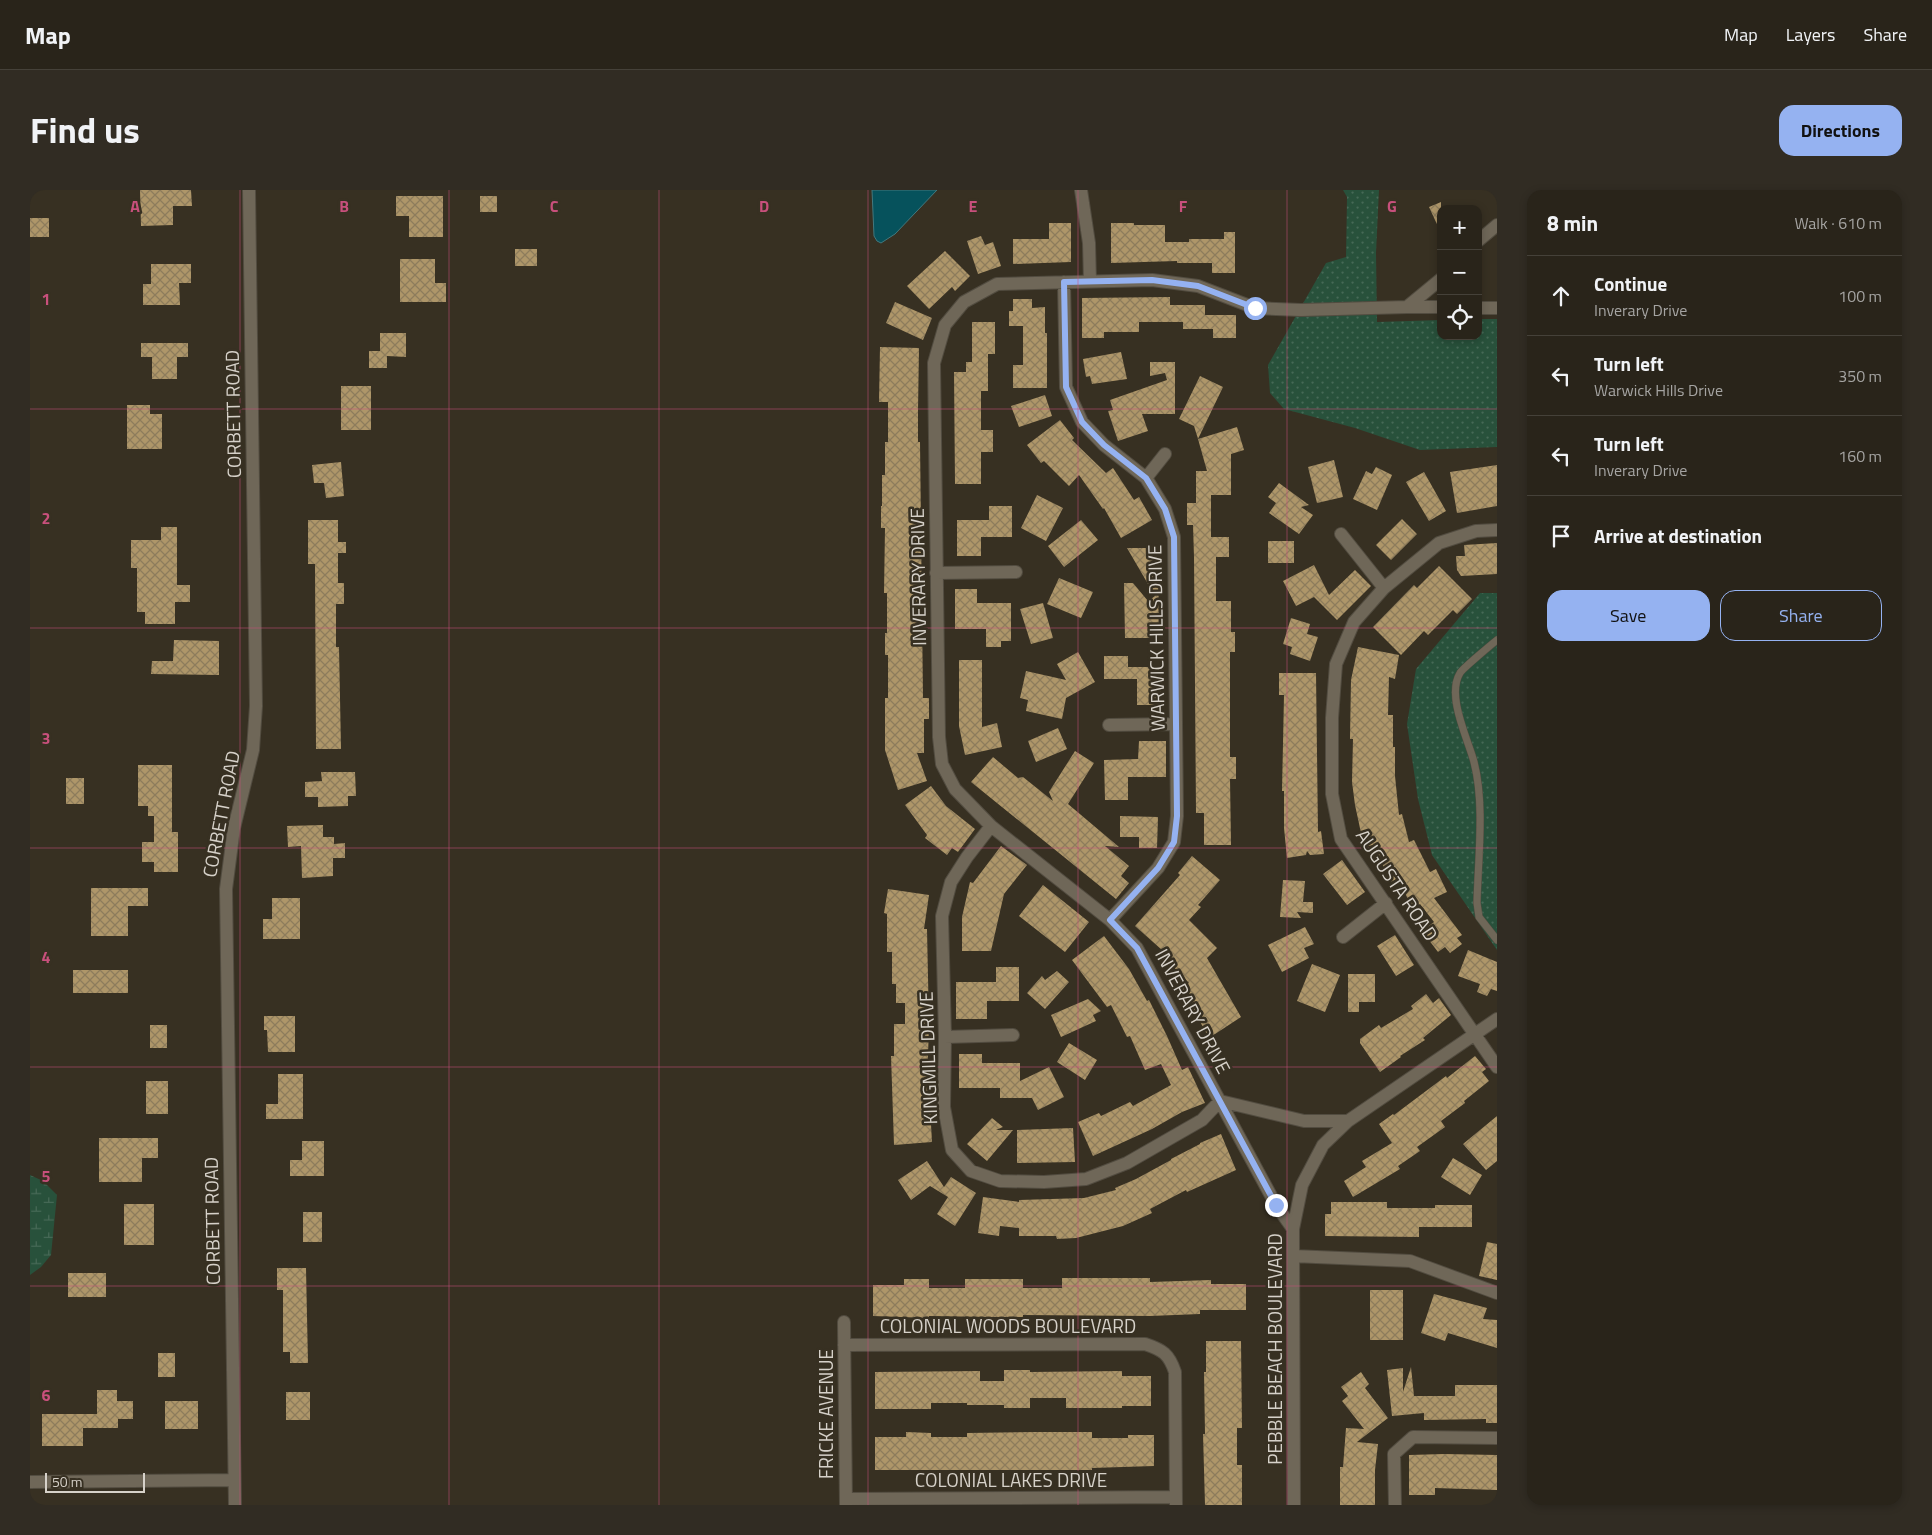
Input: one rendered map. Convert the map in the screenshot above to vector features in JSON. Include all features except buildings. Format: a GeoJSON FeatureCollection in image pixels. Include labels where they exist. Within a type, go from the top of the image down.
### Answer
{"type":"FeatureCollection","features":[{"type":"Feature","properties":{"kind":"street","name":"CORBETT ROAD"},"geometry":{"type":"LineString","coordinates":[[235,1505],[226,889],[234,828],[253,750],[256,706],[249,190]]}},
{"type":"Feature","properties":{"kind":"street"},"geometry":{"type":"LineString","coordinates":[[1081,190],[1089,243],[1090,282]]}},
{"type":"Feature","properties":{"kind":"street"},"geometry":{"type":"LineString","coordinates":[[1482,238],[1497,225]]}},
{"type":"Feature","properties":{"kind":"street","name":"INVERARY DRIVE"},"geometry":{"type":"LineString","coordinates":[[1293,1229],[1276,1205],[1137,948],[1110,920],[991,826],[955,789],[942,764],[936,573],[934,363],[945,326],[964,302],[997,284],[1152,280],[1198,286],[1255,308],[1301,310],[1437,307]]}},
{"type":"Feature","properties":{"kind":"street","name":"WARWICK HILLS DRIVE"},"geometry":{"type":"LineString","coordinates":[[1064,282],[1066,387],[1082,422],[1104,445],[1146,478],[1165,509],[1174,537],[1177,816],[1174,842],[1158,868],[1110,920]]}},
{"type":"Feature","properties":{"kind":"street"},"geometry":{"type":"LineString","coordinates":[[1407,307],[1437,282]]}},
{"type":"Feature","properties":{"kind":"street"},"geometry":{"type":"LineString","coordinates":[[1482,308],[1497,308]]}},
{"type":"Feature","properties":{"kind":"street"},"geometry":{"type":"LineString","coordinates":[[1146,478],[1165,454]]}},
{"type":"Feature","properties":{"kind":"street","name":"AUGUSTA ROAD"},"geometry":{"type":"LineString","coordinates":[[1497,530],[1476,531],[1439,543],[1384,588],[1354,622],[1336,664],[1332,718],[1332,794],[1340,839],[1386,903],[1497,1067]]}},
{"type":"Feature","properties":{"kind":"street"},"geometry":{"type":"LineString","coordinates":[[1341,534],[1384,588]]}},
{"type":"Feature","properties":{"kind":"street"},"geometry":{"type":"LineString","coordinates":[[936,573],[1016,572]]}},
{"type":"Feature","properties":{"kind":"street"},"geometry":{"type":"LineString","coordinates":[[1109,725],[1176,724]]}},
{"type":"Feature","properties":{"kind":"street","name":"KINGMILL DRIVE"},"geometry":{"type":"LineString","coordinates":[[991,826],[967,857],[951,882],[942,916],[945,1037],[944,1108],[952,1150],[971,1170],[1000,1181],[1044,1182],[1086,1180],[1127,1163],[1202,1120],[1220,1102]]}},
{"type":"Feature","properties":{"kind":"street"},"geometry":{"type":"LineString","coordinates":[[1342,937],[1386,903]]}},
{"type":"Feature","properties":{"kind":"street","name":"PEBBLE BEACH BOULEVARD"},"geometry":{"type":"LineString","coordinates":[[1294,1505],[1292,1256],[1293,1229],[1302,1185],[1323,1145],[1348,1121],[1497,1019]]}},
{"type":"Feature","properties":{"kind":"street"},"geometry":{"type":"LineString","coordinates":[[945,1037],[1013,1035]]}},
{"type":"Feature","properties":{"kind":"street"},"geometry":{"type":"LineString","coordinates":[[1220,1102],[1304,1121],[1348,1121]]}},
{"type":"Feature","properties":{"kind":"street"},"geometry":{"type":"LineString","coordinates":[[1292,1256],[1410,1261],[1497,1293]]}},
{"type":"Feature","properties":{"kind":"street","name":"FRICKE AVENUE"},"geometry":{"type":"LineString","coordinates":[[844,1322],[846,1502]]}},
{"type":"Feature","properties":{"kind":"street","name":"COLONIAL WOODS BOULEVARD"},"geometry":{"type":"LineString","coordinates":[[844,1344],[1145,1344],[1158,1349],[1171,1358],[1175,1372],[1176,1501]]}},
{"type":"Feature","properties":{"kind":"street"},"geometry":{"type":"LineString","coordinates":[[1395,1505],[1394,1454],[1413,1437],[1497,1438]]}},
{"type":"Feature","properties":{"kind":"street"},"geometry":{"type":"LineString","coordinates":[[30,1482],[234,1480]]}},
{"type":"Feature","properties":{"kind":"street","name":"COLONIAL LAKES DRIVE"},"geometry":{"type":"LineString","coordinates":[[846,1502],[1176,1501]]}},
{"type":"Feature","properties":{"kind":"lane"},"geometry":{"type":"LineString","coordinates":[[1497,640],[1460,673],[1456,688],[1458,710],[1474,761],[1480,803],[1477,903],[1479,918],[1497,940]]}},
{"type":"Feature","properties":{"kind":"green space"},"geometry":{"type":"Polygon","coordinates":[[[1343,190],[1379,190],[1376,253],[1377,322],[1437,320],[1437,340],[1482,340],[1482,319],[1497,319],[1497,447],[1420,450],[1355,428],[1284,409],[1270,393],[1268,365],[1326,263],[1346,257],[1347,197],[1343,190]]]}},
{"type":"Feature","properties":{"kind":"green space"},"geometry":{"type":"Polygon","coordinates":[[[1480,593],[1497,593],[1497,950],[1432,855],[1418,799],[1407,724],[1416,669],[1480,593]]]}},
{"type":"Feature","properties":{"kind":"green space"},"geometry":{"type":"Polygon","coordinates":[[[30,1175],[43,1181],[57,1195],[51,1255],[41,1267],[30,1275],[30,1175]]]}},
{"type":"Feature","properties":{"kind":"water"},"geometry":{"type":"Polygon","coordinates":[[[872,190],[937,190],[895,234],[881,243],[874,236],[872,190]]]}},
{"type":"Feature","properties":{"kind":"route"},"geometry":{"type":"LineString","coordinates":[[1255,308],[1198,286],[1152,280],[1064,282],[1066,387],[1082,422],[1104,445],[1146,478],[1165,509],[1174,537],[1177,816],[1174,842],[1158,868],[1110,920],[1137,948],[1276,1205]]}}]}
